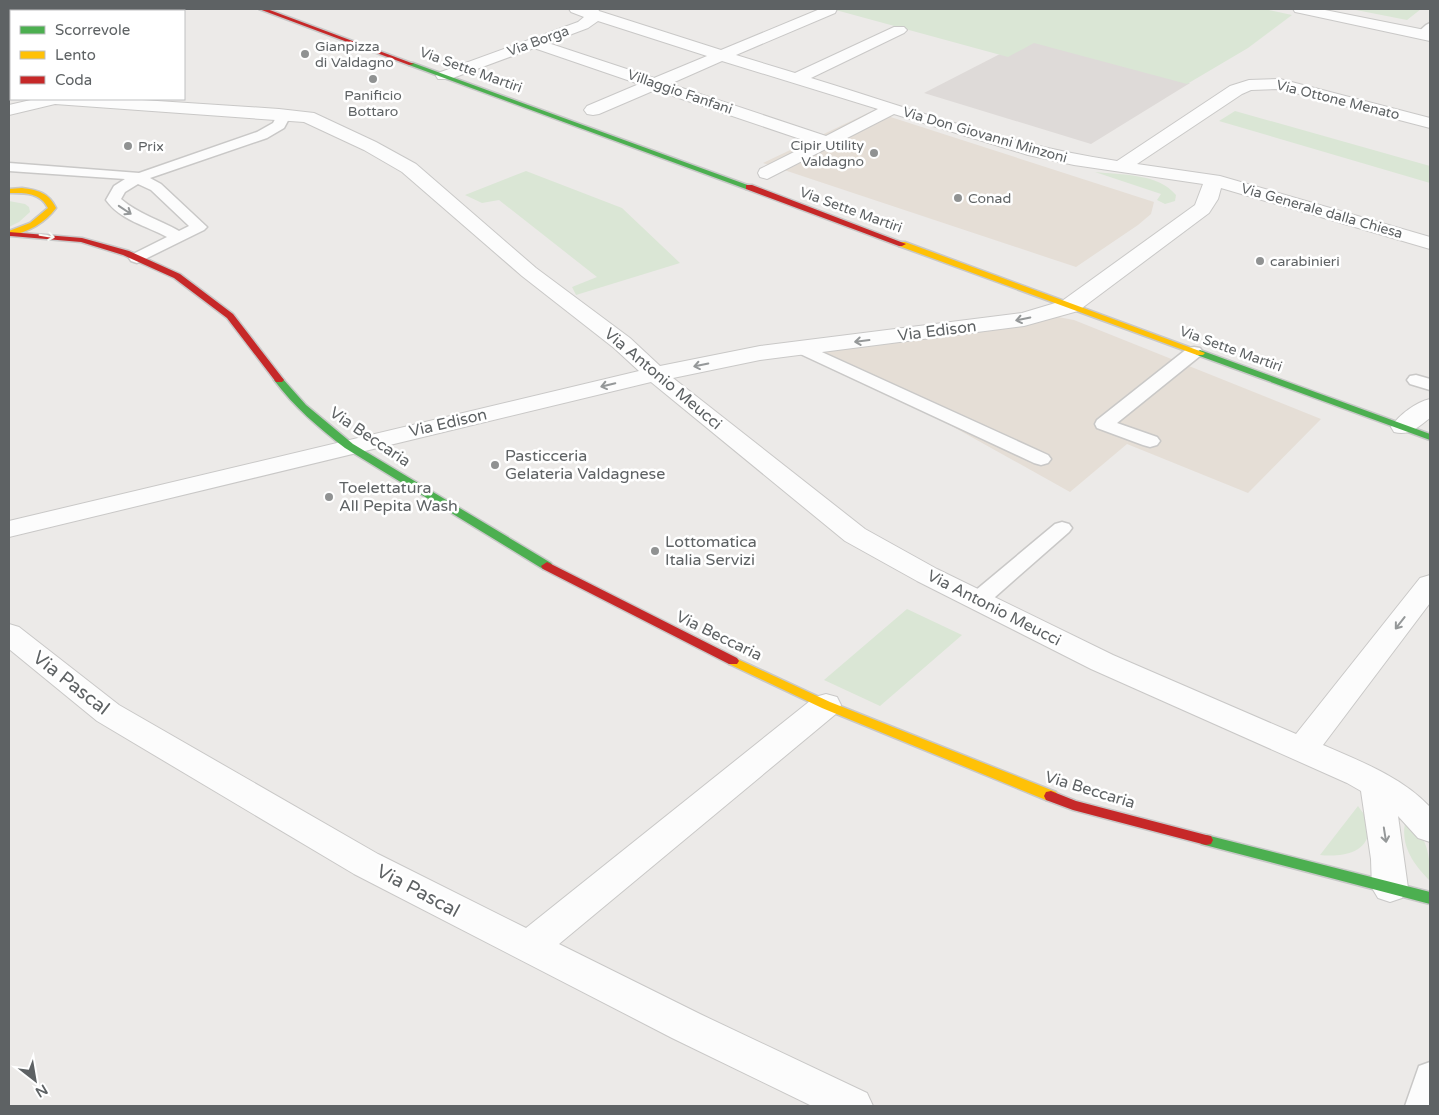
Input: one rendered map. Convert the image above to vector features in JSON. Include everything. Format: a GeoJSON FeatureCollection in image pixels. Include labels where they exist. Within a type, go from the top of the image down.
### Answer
{"type":"FeatureCollection","features":[{"type":"Feature","properties":{"kind":"main road","name":"Via Sette Martiri"},"geometry":{"type":"LineString","coordinates":[[262,9],[1430,437]]}},
{"type":"Feature","properties":{"kind":"main road"},"geometry":{"type":"LineString","coordinates":[[9,191],[33,192],[44,196],[51,201],[55,212],[38,223],[10,234]]}},
{"type":"Feature","properties":{"kind":"main road","name":"Via Beccaria"},"geometry":{"type":"LineString","coordinates":[[70,229],[82,240]]}},
{"type":"Feature","properties":{"kind":"main road","name":"Via Beccaria"},"geometry":{"type":"LineString","coordinates":[[10,234],[38,234],[82,240],[138,258],[177,276],[230,316],[290,396],[320,424],[349,446],[527,556],[681,636],[826,706],[1073,806],[1430,898]]}},
{"type":"Feature","properties":{"kind":"street","name":"Via Don Giovanni Minzoni"},"geometry":{"type":"LineString","coordinates":[[576,9],[592,12],[722,56],[1028,150],[1074,160],[1213,180]]}},
{"type":"Feature","properties":{"kind":"street"},"geometry":{"type":"LineString","coordinates":[[1300,9],[1428,32]]}},
{"type":"Feature","properties":{"kind":"street"},"geometry":{"type":"LineString","coordinates":[[593,110],[830,10]]}},
{"type":"Feature","properties":{"kind":"street","name":"Via Borga"},"geometry":{"type":"LineString","coordinates":[[444,76],[583,25],[589,22],[592,12]]}},
{"type":"Feature","properties":{"kind":"street"},"geometry":{"type":"LineString","coordinates":[[796,79],[899,30]]}},
{"type":"Feature","properties":{"kind":"street","name":"Villaggio Fanfani"},"geometry":{"type":"LineString","coordinates":[[533,43],[826,142]]}},
{"type":"Feature","properties":{"kind":"street","name":"Via Ottone Menato"},"geometry":{"type":"LineString","coordinates":[[1120,167],[1236,90],[1249,85],[1270,83],[1294,86],[1430,122]]}},
{"type":"Feature","properties":{"kind":"street","name":"Via Antonio Meucci"},"geometry":{"type":"LineString","coordinates":[[9,110],[51,100]]}},
{"type":"Feature","properties":{"kind":"street","name":"Via Antonio Meucci"},"geometry":{"type":"LineString","coordinates":[[69,100],[308,117],[370,146],[409,168],[529,272],[622,343],[656,374],[855,534],[978,600],[1102,662],[1359,774],[1377,787],[1406,802],[1430,829]]}},
{"type":"Feature","properties":{"kind":"street"},"geometry":{"type":"LineString","coordinates":[[767,173],[892,109]]}},
{"type":"Feature","properties":{"kind":"street"},"geometry":{"type":"LineString","coordinates":[[1070,306],[1202,209],[1209,200],[1213,180]]}},
{"type":"Feature","properties":{"kind":"street","name":"Via Generale dalla Chiesa"},"geometry":{"type":"LineString","coordinates":[[1213,180],[1430,243]]}},
{"type":"Feature","properties":{"kind":"street","name":"Via Edison"},"geometry":{"type":"LineString","coordinates":[[9,529],[304,460],[349,446],[656,374],[760,353],[1024,319],[1070,306]]}},
{"type":"Feature","properties":{"kind":"street"},"geometry":{"type":"LineString","coordinates":[[1403,426],[1430,406]]}},
{"type":"Feature","properties":{"kind":"street"},"geometry":{"type":"LineString","coordinates":[[1302,749],[1430,584]]}},
{"type":"Feature","properties":{"kind":"street","name":"Via Pascal"},"geometry":{"type":"LineString","coordinates":[[9,634],[108,713],[366,864],[686,1026],[853,1106]]}},
{"type":"Feature","properties":{"kind":"street"},"geometry":{"type":"LineString","coordinates":[[529,947],[826,706]]}},
{"type":"Feature","properties":{"kind":"street"},"geometry":{"type":"LineString","coordinates":[[1377,787],[1388,859],[1390,888]]}},
{"type":"Feature","properties":{"kind":"lane"},"geometry":{"type":"LineString","coordinates":[[179,237],[119,207],[113,200],[119,189],[137,178],[262,135],[279,125],[284,115]]}},
{"type":"Feature","properties":{"kind":"lane"},"geometry":{"type":"LineString","coordinates":[[9,167],[132,175],[156,187],[199,227],[138,258]]}},
{"type":"Feature","properties":{"kind":"lane"},"geometry":{"type":"LineString","coordinates":[[802,348],[1041,459]]}},
{"type":"Feature","properties":{"kind":"lane"},"geometry":{"type":"LineString","coordinates":[[1150,441],[1104,424],[1194,352]]}},
{"type":"Feature","properties":{"kind":"lane"},"geometry":{"type":"LineString","coordinates":[[978,600],[1062,528]]}},
{"type":"Feature","properties":{"kind":"lane"},"geometry":{"type":"LineString","coordinates":[[1420,1106],[1430,1076]]}},
{"type":"Feature","properties":{"kind":"shaded area"},"geometry":{"type":"Polygon","coordinates":[[[9,9],[154,9],[10,10],[9,79],[9,9]]]}},
{"type":"Feature","properties":{"kind":"shaded area"},"geometry":{"type":"Polygon","coordinates":[[[1029,39],[1190,83],[1091,144],[924,93],[1029,39]]]}},
{"type":"Feature","properties":{"kind":"shaded area"},"geometry":{"type":"Polygon","coordinates":[[[872,111],[1154,202],[1151,214],[1076,267],[763,163],[872,111]]]}},
{"type":"Feature","properties":{"kind":"shaded area"},"geometry":{"type":"Polygon","coordinates":[[[1058,317],[1074,320],[1321,419],[1248,493],[1127,444],[1070,492],[932,415],[819,363],[819,342],[1058,317]]]}},
{"type":"Feature","properties":{"kind":"green space"},"geometry":{"type":"Polygon","coordinates":[[[832,9],[1264,9],[1292,15],[1248,48],[1187,84],[1034,43],[1008,57],[832,9]]]}},
{"type":"Feature","properties":{"kind":"green space"},"geometry":{"type":"Polygon","coordinates":[[[1351,9],[1421,9],[1407,20],[1351,9]]]}},
{"type":"Feature","properties":{"kind":"green space"},"geometry":{"type":"Polygon","coordinates":[[[1235,111],[1430,166],[1430,183],[1219,121],[1235,111]]]}},
{"type":"Feature","properties":{"kind":"green space"},"geometry":{"type":"Polygon","coordinates":[[[526,171],[622,208],[680,263],[576,295],[572,287],[597,277],[499,200],[482,203],[465,195],[526,171]]]}},
{"type":"Feature","properties":{"kind":"green space"},"geometry":{"type":"Polygon","coordinates":[[[1095,172],[1138,176],[1149,179],[1168,188],[1176,195],[1175,201],[1165,204],[1157,200],[1161,194],[1095,172]]]}},
{"type":"Feature","properties":{"kind":"green space"},"geometry":{"type":"Polygon","coordinates":[[[9,201],[25,204],[29,207],[30,212],[19,222],[9,227],[9,201]]]}},
{"type":"Feature","properties":{"kind":"green space"},"geometry":{"type":"Polygon","coordinates":[[[907,609],[962,635],[880,706],[824,680],[907,609]]]}},
{"type":"Feature","properties":{"kind":"green space"},"geometry":{"type":"Polygon","coordinates":[[[1358,806],[1369,824],[1367,839],[1363,845],[1357,850],[1343,855],[1320,855],[1358,806]]]}},
{"type":"Feature","properties":{"kind":"green space"},"geometry":{"type":"Polygon","coordinates":[[[1406,819],[1423,839],[1428,854],[1430,881],[1418,868],[1409,853],[1404,837],[1406,819]]]}},
{"type":"Feature","properties":{"kind":"traffic: fast"},"geometry":{"type":"LineString","coordinates":[[411,64],[749,187]]}},
{"type":"Feature","properties":{"kind":"traffic: fast"},"geometry":{"type":"LineString","coordinates":[[1200,353],[1430,437]]}},
{"type":"Feature","properties":{"kind":"traffic: fast"},"geometry":{"type":"LineString","coordinates":[[279,380],[303,407],[349,446],[547,566]]}},
{"type":"Feature","properties":{"kind":"traffic: fast"},"geometry":{"type":"LineString","coordinates":[[1206,840],[1430,898]]}},
{"type":"Feature","properties":{"kind":"traffic: slow"},"geometry":{"type":"LineString","coordinates":[[9,191],[35,192],[45,198],[52,208],[33,225],[9,234]]}},
{"type":"Feature","properties":{"kind":"traffic: slow"},"geometry":{"type":"LineString","coordinates":[[902,244],[1200,353]]}},
{"type":"Feature","properties":{"kind":"traffic: slow"},"geometry":{"type":"LineString","coordinates":[[733,661],[826,705],[1051,796]]}},
{"type":"Feature","properties":{"kind":"traffic: jam"},"geometry":{"type":"LineString","coordinates":[[262,9],[411,64]]}},
{"type":"Feature","properties":{"kind":"traffic: jam"},"geometry":{"type":"LineString","coordinates":[[749,187],[902,244]]}},
{"type":"Feature","properties":{"kind":"traffic: jam"},"geometry":{"type":"LineString","coordinates":[[11,234],[82,240],[126,253],[177,276],[230,316],[279,380]]}},
{"type":"Feature","properties":{"kind":"traffic: jam"},"geometry":{"type":"LineString","coordinates":[[547,566],[733,661]]}},
{"type":"Feature","properties":{"kind":"traffic: jam"},"geometry":{"type":"LineString","coordinates":[[1051,796],[1073,805],[1206,840]]}},
{"type":"Feature","properties":{"kind":"place","name":"Gianpizza di Valdagno"},"geometry":{"type":"Point","coordinates":[305,54]}},
{"type":"Feature","properties":{"kind":"place","name":"Panificio Bottaro"},"geometry":{"type":"Point","coordinates":[373,79]}},
{"type":"Feature","properties":{"kind":"place","name":"Prix"},"geometry":{"type":"Point","coordinates":[128,146]}},
{"type":"Feature","properties":{"kind":"place","name":"Cipir Utility Valdagno"},"geometry":{"type":"Point","coordinates":[874,153]}},
{"type":"Feature","properties":{"kind":"place","name":"Conad"},"geometry":{"type":"Point","coordinates":[958,198]}},
{"type":"Feature","properties":{"kind":"place","name":"carabinieri"},"geometry":{"type":"Point","coordinates":[1260,261]}},
{"type":"Feature","properties":{"kind":"place","name":"Pasticceria Gelateria Valdagnese"},"geometry":{"type":"Point","coordinates":[495,465]}},
{"type":"Feature","properties":{"kind":"place","name":"Toelettatura All Pepita Wash"},"geometry":{"type":"Point","coordinates":[329,497]}},
{"type":"Feature","properties":{"kind":"place","name":"Lottomatica Italia Servizi"},"geometry":{"type":"Point","coordinates":[655,551]}}]}
